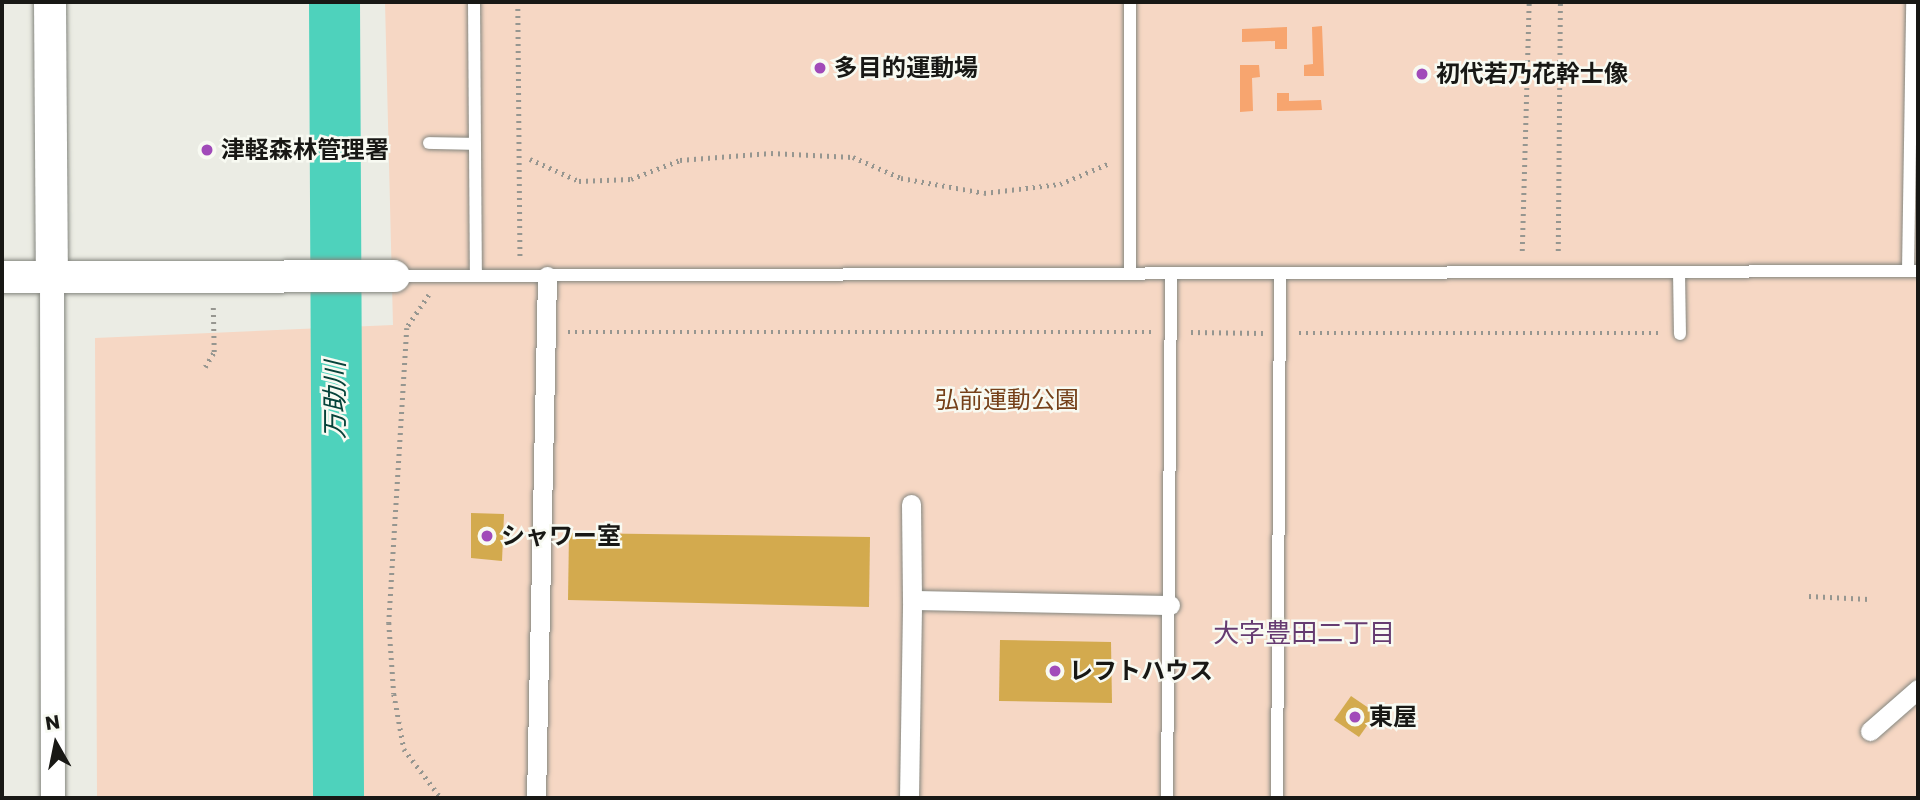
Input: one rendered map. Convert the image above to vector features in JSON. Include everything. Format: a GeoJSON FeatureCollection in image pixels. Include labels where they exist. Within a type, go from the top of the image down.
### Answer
{"type":"FeatureCollection","features":[{"type":"Feature","properties":{"kind":"street"},"geometry":{"type":"LineString","coordinates":[[50,2],[53,798]]}},
{"type":"Feature","properties":{"kind":"street"},"geometry":{"type":"LineString","coordinates":[[2,277],[378,276]]}},
{"type":"Feature","properties":{"kind":"street"},"geometry":{"type":"LineString","coordinates":[[536,798],[547,276]]}},
{"type":"Feature","properties":{"kind":"street"},"geometry":{"type":"LineString","coordinates":[[909,798],[911,504]]}},
{"type":"Feature","properties":{"kind":"street"},"geometry":{"type":"LineString","coordinates":[[912,600],[1170,606]]}},
{"type":"Feature","properties":{"kind":"street"},"geometry":{"type":"LineString","coordinates":[[1870,731],[1918,689]]}},
{"type":"Feature","properties":{"kind":"lane"},"geometry":{"type":"LineString","coordinates":[[474,2],[476,276]]}},
{"type":"Feature","properties":{"kind":"lane"},"geometry":{"type":"LineString","coordinates":[[1130,2],[1130,274]]}},
{"type":"Feature","properties":{"kind":"lane"},"geometry":{"type":"LineString","coordinates":[[378,276],[1913,271],[1912,2]]}},
{"type":"Feature","properties":{"kind":"lane"},"geometry":{"type":"LineString","coordinates":[[429,143],[475,144]]}},
{"type":"Feature","properties":{"kind":"lane"},"geometry":{"type":"LineString","coordinates":[[1679,272],[1680,334]]}},
{"type":"Feature","properties":{"kind":"lane"},"geometry":{"type":"LineString","coordinates":[[1167,798],[1171,274]]}},
{"type":"Feature","properties":{"kind":"lane"},"geometry":{"type":"LineString","coordinates":[[1277,798],[1280,274]]}},
{"type":"Feature","properties":{"kind":"path"},"geometry":{"type":"LineString","coordinates":[[518,2],[520,257]]}},
{"type":"Feature","properties":{"kind":"path"},"geometry":{"type":"LineString","coordinates":[[1522,251],[1529,2]]}},
{"type":"Feature","properties":{"kind":"path"},"geometry":{"type":"LineString","coordinates":[[1558,251],[1560,2]]}},
{"type":"Feature","properties":{"kind":"path"},"geometry":{"type":"LineString","coordinates":[[530,159],[579,181],[631,179],[680,160],[771,153],[853,157],[901,178],[984,193],[1060,184],[1130,155]]}},
{"type":"Feature","properties":{"kind":"path"},"geometry":{"type":"LineString","coordinates":[[429,295],[407,328],[389,623],[394,694],[404,749],[440,798]]}},
{"type":"Feature","properties":{"kind":"path"},"geometry":{"type":"LineString","coordinates":[[205,366],[214,352],[213,306]]}},
{"type":"Feature","properties":{"kind":"path"},"geometry":{"type":"LineString","coordinates":[[546,332],[1661,333]]}},
{"type":"Feature","properties":{"kind":"path"},"geometry":{"type":"LineString","coordinates":[[1809,596],[1869,599]]}},
{"type":"Feature","properties":{"kind":"green space","name":"弘前運動公園"},"geometry":{"type":"Polygon","coordinates":[[[385,2],[1918,2],[1918,798],[97,798],[95,338],[393,325],[385,2]]]}},
{"type":"Feature","properties":{"kind":"shaded area"},"geometry":{"type":"Polygon","coordinates":[[[1322,26],[1324,76],[1304,76],[1304,65],[1313,64],[1312,27],[1322,26]]]}},
{"type":"Feature","properties":{"kind":"shaded area"},"geometry":{"type":"Polygon","coordinates":[[[1287,27],[1287,49],[1275,49],[1275,41],[1242,42],[1242,29],[1287,27]]]}},
{"type":"Feature","properties":{"kind":"shaded area"},"geometry":{"type":"Polygon","coordinates":[[[1240,65],[1259,65],[1260,77],[1252,78],[1253,111],[1240,112],[1240,65]]]}},
{"type":"Feature","properties":{"kind":"shaded area"},"geometry":{"type":"Polygon","coordinates":[[[1277,93],[1289,93],[1289,101],[1321,100],[1322,110],[1277,111],[1277,93]]]}},
{"type":"Feature","properties":{"kind":"building","name":"シャワー室"},"geometry":{"type":"Polygon","coordinates":[[[471,513],[504,514],[502,561],[471,558],[471,513]]]}},
{"type":"Feature","properties":{"kind":"building"},"geometry":{"type":"Polygon","coordinates":[[[569,533],[870,537],[869,607],[568,600],[569,533]]]}},
{"type":"Feature","properties":{"kind":"building","name":"レフトハウス"},"geometry":{"type":"Polygon","coordinates":[[[1000,640],[1111,642],[1112,703],[999,701],[1000,640]]]}},
{"type":"Feature","properties":{"kind":"building","name":"東屋"},"geometry":{"type":"Polygon","coordinates":[[[1351,696],[1376,713],[1359,737],[1334,720],[1351,696]]]}},
{"type":"Feature","properties":{"kind":"waterway","name":"万助川"},"geometry":{"type":"LineString","coordinates":[[334,2],[338,798]]}},
{"type":"Feature","properties":{"kind":"place","name":"多目的運動場"},"geometry":{"type":"Point","coordinates":[820,68]}},
{"type":"Feature","properties":{"kind":"place","name":"初代若乃花幹士像"},"geometry":{"type":"Point","coordinates":[1422,74]}},
{"type":"Feature","properties":{"kind":"place","name":"津軽森林管理署"},"geometry":{"type":"Point","coordinates":[207,150]}},
{"type":"Feature","properties":{"kind":"place","name":"シャワー室"},"geometry":{"type":"Point","coordinates":[487,536]}},
{"type":"Feature","properties":{"kind":"place","name":"レフトハウス"},"geometry":{"type":"Point","coordinates":[1055,671]}},
{"type":"Feature","properties":{"kind":"place","name":"東屋"},"geometry":{"type":"Point","coordinates":[1355,717]}},
{"type":"Feature","properties":{"kind":"district","name":"大字豊田二丁目"},"geometry":{"type":"Point","coordinates":[1304,634]}}]}
